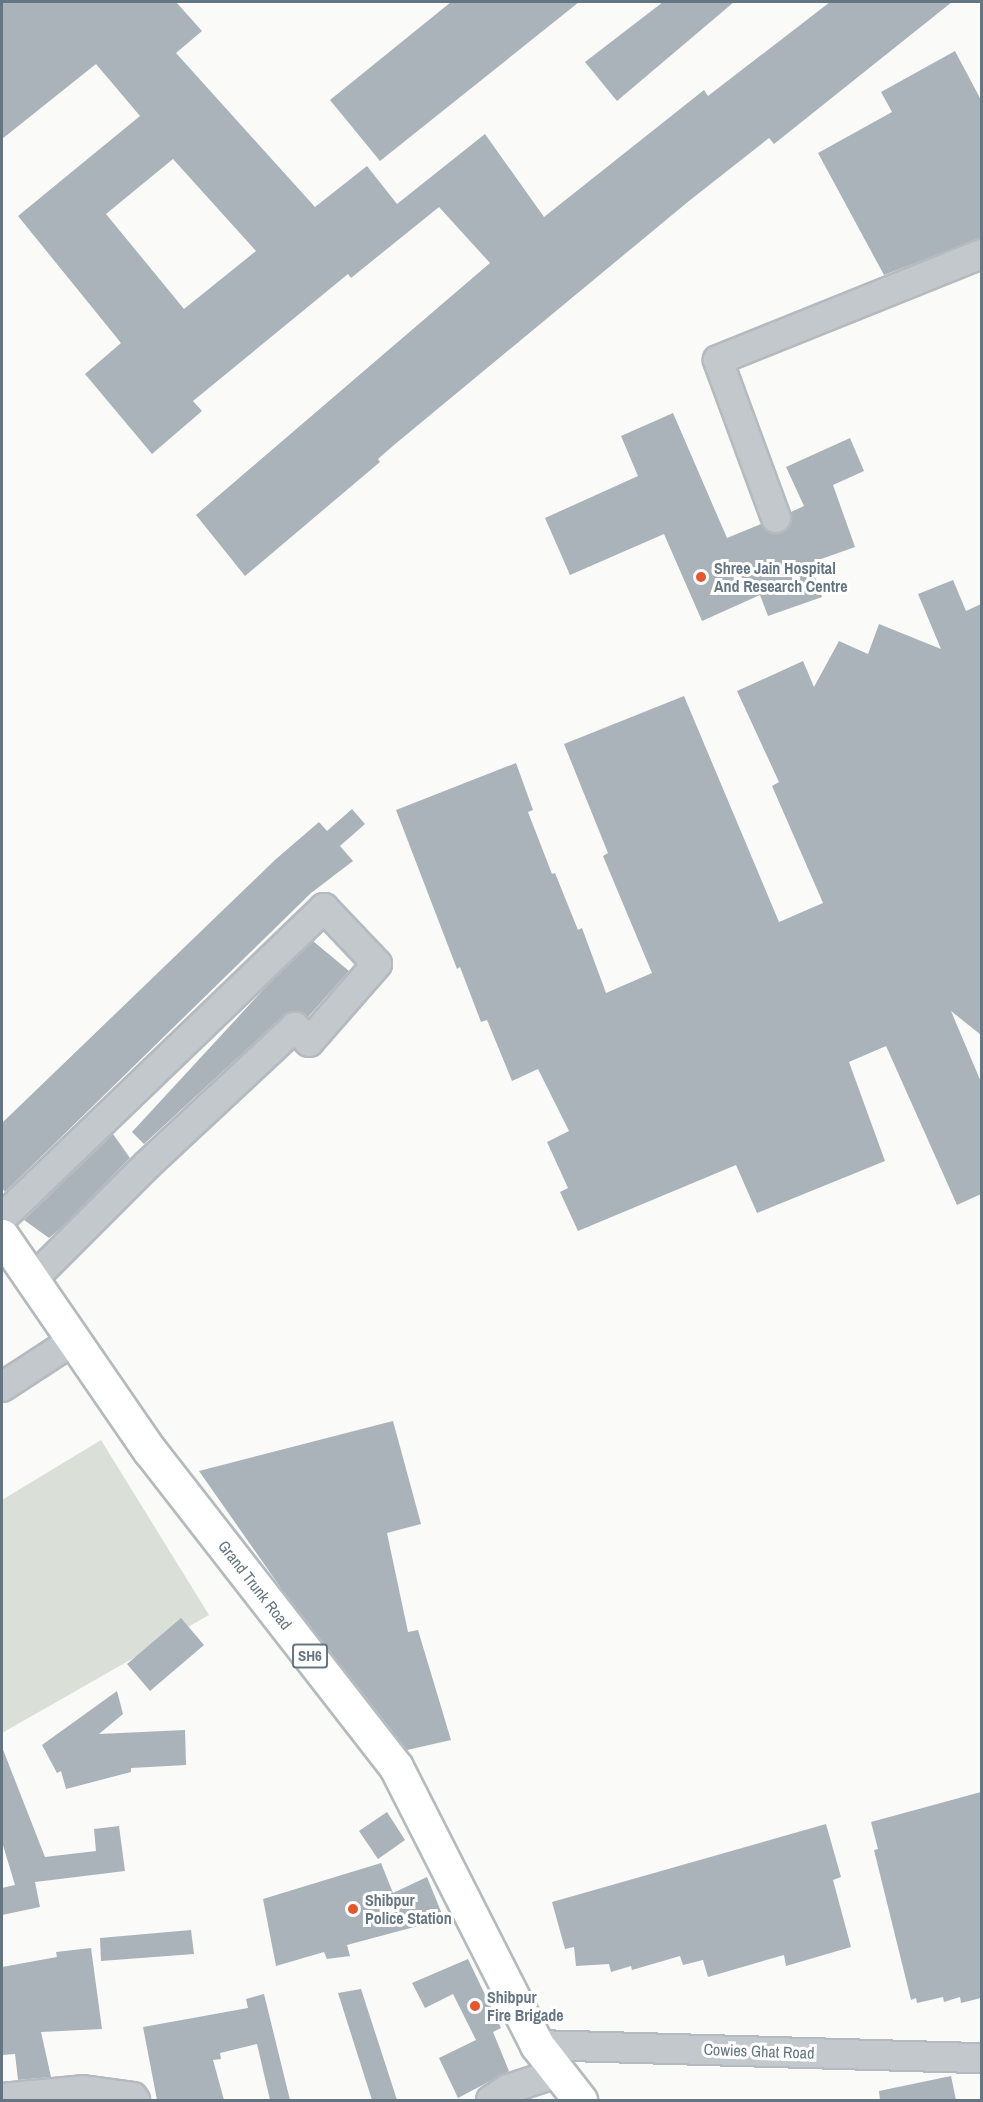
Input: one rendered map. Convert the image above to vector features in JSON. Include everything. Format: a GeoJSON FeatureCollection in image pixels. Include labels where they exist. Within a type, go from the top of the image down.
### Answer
{"type":"FeatureCollection","features":[{"type":"Feature","properties":{"kind":"main road","name":"Grand Trunk Road"},"geometry":{"type":"LineString","coordinates":[[2,1236],[150,1451],[396,1767],[537,2045],[580,2100]]}},
{"type":"Feature","properties":{"kind":"street"},"geometry":{"type":"LineString","coordinates":[[776,518],[718,360],[981,254]]}},
{"type":"Feature","properties":{"kind":"street"},"geometry":{"type":"LineString","coordinates":[[2,1218],[324,908],[377,964],[309,1042],[295,1027],[147,1165],[32,1280]]}},
{"type":"Feature","properties":{"kind":"street"},"geometry":{"type":"LineString","coordinates":[[2,1387],[74,1340]]}},
{"type":"Feature","properties":{"kind":"street","name":"Cowies Ghat Road"},"geometry":{"type":"LineString","coordinates":[[537,2045],[981,2058]]}},
{"type":"Feature","properties":{"kind":"street"},"geometry":{"type":"LineString","coordinates":[[491,2100],[508,2089],[557,2073]]}},
{"type":"Feature","properties":{"kind":"street"},"geometry":{"type":"LineString","coordinates":[[2,2098],[83,2090],[133,2097],[135,2100]]}},
{"type":"Feature","properties":{"kind":"shaded area"},"geometry":{"type":"Polygon","coordinates":[[[101,1440],[209,1615],[2,1733],[2,1500],[101,1440]]]}},
{"type":"Feature","properties":{"kind":"building"},"geometry":{"type":"Polygon","coordinates":[[[2,2],[176,2],[202,31],[176,53],[315,207],[367,166],[397,204],[485,134],[544,217],[704,90],[708,96],[830,2],[952,2],[774,144],[769,138],[689,201],[394,445],[378,459],[380,462],[245,576],[196,515],[490,263],[439,207],[351,278],[348,274],[193,401],[202,411],[152,454],[85,374],[121,343],[18,216],[140,116],[96,64],[2,139],[2,2]],[[173,159],[106,214],[184,309],[256,251],[173,159]]]}},
{"type":"Feature","properties":{"kind":"building"},"geometry":{"type":"Polygon","coordinates":[[[451,2],[579,2],[380,161],[330,100],[451,2]]]}},
{"type":"Feature","properties":{"kind":"building"},"geometry":{"type":"Polygon","coordinates":[[[663,2],[734,2],[617,101],[585,62],[663,2]]]}},
{"type":"Feature","properties":{"kind":"building"},"geometry":{"type":"Polygon","coordinates":[[[955,51],[981,100],[981,238],[884,275],[818,153],[892,112],[881,92],[955,51]]]}},
{"type":"Feature","properties":{"kind":"building"},"geometry":{"type":"Polygon","coordinates":[[[673,413],[727,538],[761,524],[774,534],[788,529],[791,512],[804,506],[786,467],[850,438],[864,471],[833,485],[855,547],[810,563],[822,597],[768,616],[760,595],[702,621],[664,534],[570,575],[545,518],[638,476],[621,436],[673,413]]]}},
{"type":"Feature","properties":{"kind":"building"},"geometry":{"type":"Polygon","coordinates":[[[953,580],[966,611],[981,604],[981,1035],[951,1011],[981,1082],[981,1194],[957,1205],[886,1046],[849,1062],[885,1161],[757,1213],[736,1165],[578,1231],[560,1192],[568,1188],[547,1142],[569,1131],[538,1069],[512,1081],[487,1020],[481,1022],[460,967],[457,969],[396,810],[516,763],[533,810],[528,812],[552,874],[555,873],[578,930],[582,928],[606,993],[652,973],[603,856],[608,853],[564,744],[684,696],[779,922],[823,903],[772,786],[779,782],[737,691],[803,661],[814,687],[839,641],[868,654],[879,624],[941,649],[918,594],[953,580]]]}},
{"type":"Feature","properties":{"kind":"building"},"geometry":{"type":"Polygon","coordinates":[[[352,809],[365,824],[340,846],[353,861],[311,893],[5,1192],[2,1188],[2,1123],[276,859],[319,822],[327,831],[352,809]]]}},
{"type":"Feature","properties":{"kind":"building"},"geometry":{"type":"Polygon","coordinates":[[[313,941],[349,971],[308,1017],[299,1011],[284,1015],[144,1144],[132,1132],[263,990],[313,941]]]}},
{"type":"Feature","properties":{"kind":"building"},"geometry":{"type":"Polygon","coordinates":[[[113,1134],[130,1158],[61,1228],[49,1238],[24,1220],[113,1134]]]}},
{"type":"Feature","properties":{"kind":"building"},"geometry":{"type":"Polygon","coordinates":[[[393,1421],[421,1524],[387,1533],[408,1632],[418,1630],[451,1740],[407,1750],[283,1591],[199,1471],[393,1421]]]}},
{"type":"Feature","properties":{"kind":"building"},"geometry":{"type":"Polygon","coordinates":[[[181,1618],[204,1645],[150,1691],[127,1664],[181,1618]]]}},
{"type":"Feature","properties":{"kind":"building"},"geometry":{"type":"Polygon","coordinates":[[[117,1691],[123,1714],[99,1734],[185,1730],[186,1765],[131,1768],[131,1772],[66,1789],[61,1771],[57,1773],[42,1745],[117,1691]]]}},
{"type":"Feature","properties":{"kind":"building"},"geometry":{"type":"Polygon","coordinates":[[[2,1747],[45,1857],[96,1851],[94,1829],[119,1826],[125,1871],[35,1882],[40,1907],[2,1915],[2,1888],[15,1885],[2,1842],[2,1747]]]}},
{"type":"Feature","properties":{"kind":"building"},"geometry":{"type":"Polygon","coordinates":[[[981,1792],[981,1998],[961,2003],[960,1997],[944,2002],[943,1997],[917,2003],[916,1998],[911,2000],[874,1850],[878,1849],[871,1822],[981,1792]]]}},
{"type":"Feature","properties":{"kind":"building"},"geometry":{"type":"Polygon","coordinates":[[[387,1812],[405,1840],[378,1859],[359,1831],[387,1812]]]}},
{"type":"Feature","properties":{"kind":"building"},"geometry":{"type":"Polygon","coordinates":[[[826,1824],[841,1877],[833,1880],[851,1947],[786,1966],[784,1955],[708,1977],[703,1960],[683,1965],[680,1956],[632,1970],[631,1966],[611,1972],[609,1964],[576,1966],[574,1947],[565,1949],[552,1902],[826,1824]]]}},
{"type":"Feature","properties":{"kind":"building","name":"Shibpur Police Station"},"geometry":{"type":"Polygon","coordinates":[[[381,1863],[393,1893],[427,1877],[444,1919],[347,1945],[350,1956],[327,1959],[324,1952],[276,1966],[263,1899],[381,1863]]]}},
{"type":"Feature","properties":{"kind":"building"},"geometry":{"type":"Polygon","coordinates":[[[191,1930],[194,1954],[101,1961],[100,1938],[191,1930]]]}},
{"type":"Feature","properties":{"kind":"building"},"geometry":{"type":"Polygon","coordinates":[[[91,1948],[102,2029],[41,2032],[51,2077],[18,2080],[15,2054],[2,2055],[2,1967],[57,1957],[56,1952],[91,1948]]]}},
{"type":"Feature","properties":{"kind":"building"},"geometry":{"type":"Polygon","coordinates":[[[468,1959],[501,2028],[493,2032],[509,2071],[458,2098],[439,2058],[476,2040],[453,1994],[425,2008],[412,1983],[468,1959]]]}},
{"type":"Feature","properties":{"kind":"building"},"geometry":{"type":"Polygon","coordinates":[[[361,1989],[397,2100],[372,2100],[338,1993],[361,1989]]]}},
{"type":"Feature","properties":{"kind":"building"},"geometry":{"type":"Polygon","coordinates":[[[264,1994],[290,2100],[270,2100],[257,2044],[220,2053],[221,2059],[213,2060],[224,2100],[157,2100],[143,2027],[248,2008],[246,1999],[264,1994]]]}},
{"type":"Feature","properties":{"kind":"building"},"geometry":{"type":"Polygon","coordinates":[[[951,2076],[956,2100],[880,2100],[879,2091],[951,2076]]]}},
{"type":"Feature","properties":{"kind":"place","name":"Shree Jain Hospital And Research Centre"},"geometry":{"type":"Point","coordinates":[701,577]}},
{"type":"Feature","properties":{"kind":"place","name":"Shibpur Police Station"},"geometry":{"type":"Point","coordinates":[353,1909]}},
{"type":"Feature","properties":{"kind":"place","name":"Shibpur Fire Brigade"},"geometry":{"type":"Point","coordinates":[475,2006]}}]}
